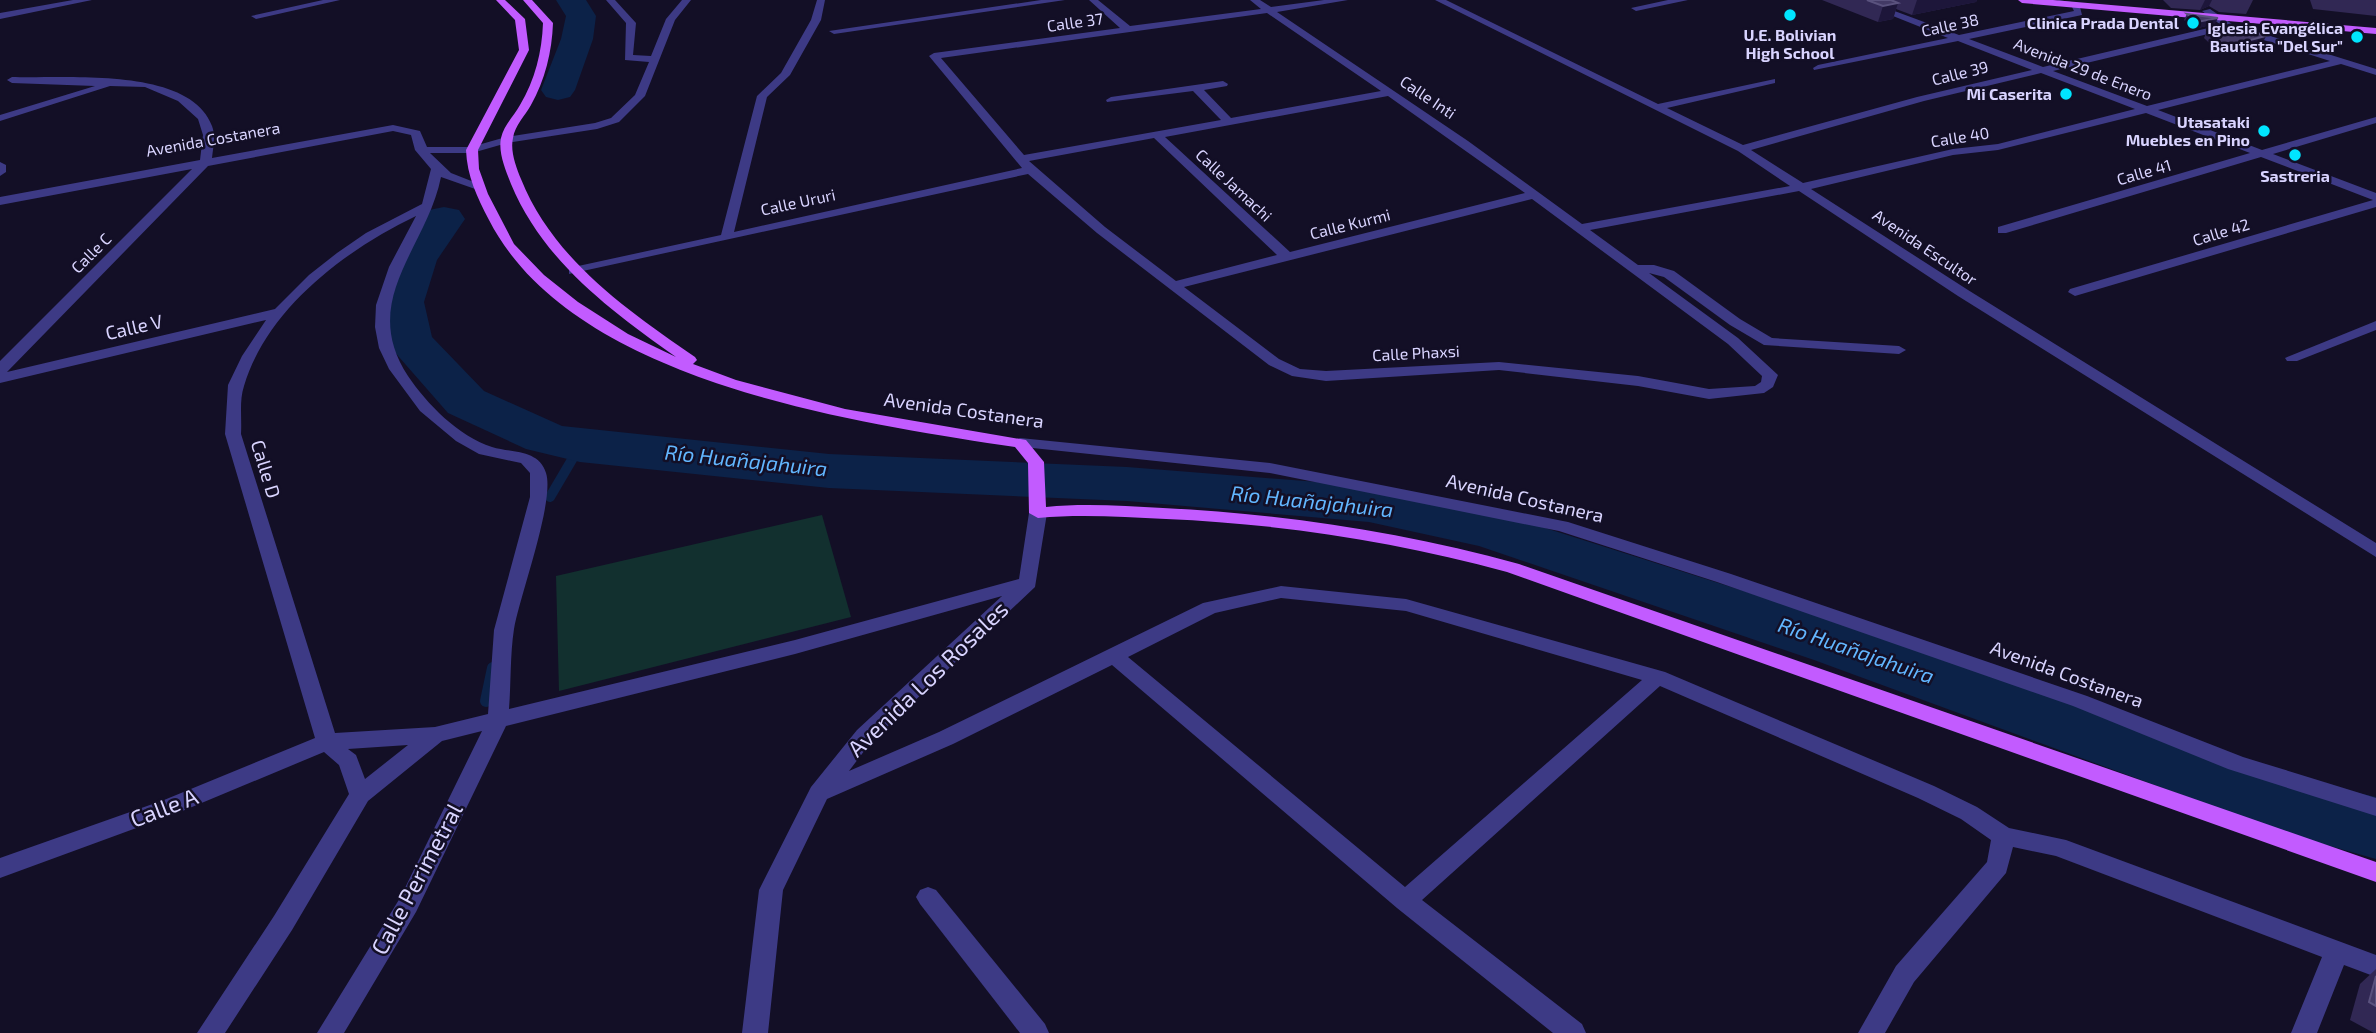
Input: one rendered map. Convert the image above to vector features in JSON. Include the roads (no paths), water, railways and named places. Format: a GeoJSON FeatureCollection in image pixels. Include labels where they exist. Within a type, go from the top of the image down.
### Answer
{"type":"FeatureCollection","features":[{"type":"Feature","properties":{"kind":"main road"},"geometry":{"type":"LineString","coordinates":[[472,150],[524,50],[520,19],[500,0]]}},
{"type":"Feature","properties":{"kind":"main road"},"geometry":{"type":"LineString","coordinates":[[506,140],[539,75],[548,46],[548,23],[527,0]]}},
{"type":"Feature","properties":{"kind":"main road"},"geometry":{"type":"LineString","coordinates":[[2022,0],[2207,11],[2376,29]]}},
{"type":"Feature","properties":{"kind":"main road"},"geometry":{"type":"LineString","coordinates":[[2079,3],[2217,18],[2376,29]]}},
{"type":"Feature","properties":{"kind":"main road","name":"Avenida Costanera"},"geometry":{"type":"LineString","coordinates":[[506,140],[513,177],[526,202],[574,271],[605,299],[716,378]]}},
{"type":"Feature","properties":{"kind":"main road","name":"Avenida Costanera"},"geometry":{"type":"LineString","coordinates":[[472,150],[472,164],[478,187],[510,247],[553,290],[593,319],[656,354],[716,378],[832,412],[1020,443]]}},
{"type":"Feature","properties":{"kind":"main road"},"geometry":{"type":"LineString","coordinates":[[510,247],[554,271],[574,271]]}},
{"type":"Feature","properties":{"kind":"main road"},"geometry":{"type":"LineString","coordinates":[[1020,443],[1036,462],[1038,510],[1221,515],[1358,533],[1449,549],[1513,568],[2376,873]]}},
{"type":"Feature","properties":{"kind":"street"},"geometry":{"type":"LineString","coordinates":[[0,16],[88,0]]}},
{"type":"Feature","properties":{"kind":"street"},"geometry":{"type":"LineString","coordinates":[[256,16],[336,0]]}},
{"type":"Feature","properties":{"kind":"street"},"geometry":{"type":"LineString","coordinates":[[610,0],[631,23],[628,58],[654,59]]}},
{"type":"Feature","properties":{"kind":"street"},"geometry":{"type":"LineString","coordinates":[[421,150],[472,150],[506,140],[597,126],[615,120],[640,96],[671,19],[687,0]]}},
{"type":"Feature","properties":{"kind":"street"},"geometry":{"type":"LineString","coordinates":[[727,236],[762,96],[785,75],[816,20],[821,0]]}},
{"type":"Feature","properties":{"kind":"street"},"geometry":{"type":"LineString","coordinates":[[961,0],[972,12]]}},
{"type":"Feature","properties":{"kind":"street"},"geometry":{"type":"LineString","coordinates":[[834,31],[972,12],[998,4],[1061,0]]}},
{"type":"Feature","properties":{"kind":"street"},"geometry":{"type":"LineString","coordinates":[[1093,0],[1128,30]]}},
{"type":"Feature","properties":{"kind":"street","name":"Calle Inti"},"geometry":{"type":"LineString","coordinates":[[1254,0],[1464,143],[1580,228]]}},
{"type":"Feature","properties":{"kind":"street","name":"Calle 37"},"geometry":{"type":"LineString","coordinates":[[934,56],[1344,0]]}},
{"type":"Feature","properties":{"kind":"street","name":"Avenida Escultor"},"geometry":{"type":"LineString","coordinates":[[1439,0],[1742,149],[1963,293],[2376,551]]}},
{"type":"Feature","properties":{"kind":"street"},"geometry":{"type":"LineString","coordinates":[[1645,0],[1658,4]]}},
{"type":"Feature","properties":{"kind":"street"},"geometry":{"type":"LineString","coordinates":[[1636,8],[1684,0]]}},
{"type":"Feature","properties":{"kind":"street","name":"Avenida 29 de Enero"},"geometry":{"type":"LineString","coordinates":[[1857,0],[2376,197]]}},
{"type":"Feature","properties":{"kind":"street"},"geometry":{"type":"LineString","coordinates":[[2061,0],[2079,3]]}},
{"type":"Feature","properties":{"kind":"street","name":"Calle 38"},"geometry":{"type":"LineString","coordinates":[[1818,68],[2079,13],[2079,3]]}},
{"type":"Feature","properties":{"kind":"street"},"geometry":{"type":"LineString","coordinates":[[2207,11],[2229,26],[2376,72]]}},
{"type":"Feature","properties":{"kind":"street","name":"Calle 39"},"geometry":{"type":"LineString","coordinates":[[1742,149],[1921,99],[2229,26]]}},
{"type":"Feature","properties":{"kind":"street","name":"Calle Phaxsi"},"geometry":{"type":"LineString","coordinates":[[934,56],[1030,170],[1274,362],[1297,373],[1326,376],[1499,366],[1627,379],[1709,394],[1759,390],[1768,384],[1770,375],[1758,362],[1580,228]]}},
{"type":"Feature","properties":{"kind":"street","name":"Calle 40"},"geometry":{"type":"LineString","coordinates":[[1580,228],[1803,187],[1953,152],[1998,147],[2342,61]]}},
{"type":"Feature","properties":{"kind":"street"},"geometry":{"type":"LineString","coordinates":[[12,80],[118,82],[163,88],[188,103],[207,128],[206,161]]}},
{"type":"Feature","properties":{"kind":"street"},"geometry":{"type":"LineString","coordinates":[[1657,107],[1771,81]]}},
{"type":"Feature","properties":{"kind":"street"},"geometry":{"type":"LineString","coordinates":[[0,118],[118,82]]}},
{"type":"Feature","properties":{"kind":"street"},"geometry":{"type":"LineString","coordinates":[[1111,100],[1223,83]]}},
{"type":"Feature","properties":{"kind":"street"},"geometry":{"type":"LineString","coordinates":[[1196,88],[1230,123]]}},
{"type":"Feature","properties":{"kind":"street"},"geometry":{"type":"LineString","coordinates":[[1021,159],[1389,93]]}},
{"type":"Feature","properties":{"kind":"street","name":"Calle 41"},"geometry":{"type":"LineString","coordinates":[[2002,230],[2376,120]]}},
{"type":"Feature","properties":{"kind":"street","name":"Avenida Costanera"},"geometry":{"type":"LineString","coordinates":[[0,201],[394,128],[416,133],[421,150],[436,171]]}},
{"type":"Feature","properties":{"kind":"street","name":"Calle Jamachi"},"geometry":{"type":"LineString","coordinates":[[1158,136],[1288,258]]}},
{"type":"Feature","properties":{"kind":"street","name":"Calle C"},"geometry":{"type":"LineString","coordinates":[[0,370],[206,161]]}},
{"type":"Feature","properties":{"kind":"street"},"geometry":{"type":"LineString","coordinates":[[0,165],[0,172]]}},
{"type":"Feature","properties":{"kind":"street","name":"Calle Ururi"},"geometry":{"type":"LineString","coordinates":[[574,271],[1030,170]]}},
{"type":"Feature","properties":{"kind":"street"},"geometry":{"type":"LineString","coordinates":[[478,187],[461,183],[436,171],[428,206],[409,239],[383,304],[382,327],[390,357],[409,386],[440,423],[481,449],[527,458],[538,473],[539,497],[504,630],[498,720]]}},
{"type":"Feature","properties":{"kind":"street","name":"Calle Kurmi"},"geometry":{"type":"LineString","coordinates":[[1175,285],[1533,195]]}},
{"type":"Feature","properties":{"kind":"street","name":"Calle 42"},"geometry":{"type":"LineString","coordinates":[[2075,292],[2376,203]]}},
{"type":"Feature","properties":{"kind":"street","name":"Calle D"},"geometry":{"type":"LineString","coordinates":[[327,742],[233,434],[235,388],[253,347],[276,313],[362,240],[390,222],[428,206]]}},
{"type":"Feature","properties":{"kind":"street"},"geometry":{"type":"LineString","coordinates":[[1635,269],[1654,269],[1669,274],[1735,322],[1769,342],[1899,349]]}},
{"type":"Feature","properties":{"kind":"street","name":"Calle V"},"geometry":{"type":"LineString","coordinates":[[0,378],[276,313]]}},
{"type":"Feature","properties":{"kind":"street"},"geometry":{"type":"LineString","coordinates":[[2291,358],[2376,325]]}},
{"type":"Feature","properties":{"kind":"street","name":"Avenida Costanera"},"geometry":{"type":"LineString","coordinates":[[1020,443],[1270,468],[1562,526],[1724,578],[2080,701],[2236,763],[2376,807]]}},
{"type":"Feature","properties":{"kind":"street"},"geometry":{"type":"LineString","coordinates":[[1028,583],[1038,510]]}},
{"type":"Feature","properties":{"kind":"street","name":"Calle A"},"geometry":{"type":"LineString","coordinates":[[0,868],[172,806],[327,742],[435,735],[795,647],[1028,583]]}},
{"type":"Feature","properties":{"kind":"street","name":"Avenida Los Rosales"},"geometry":{"type":"LineString","coordinates":[[755,1033],[771,890],[818,793],[864,736],[1028,583]]}},
{"type":"Feature","properties":{"kind":"street"},"geometry":{"type":"LineString","coordinates":[[818,793],[946,737],[1210,608],[1281,592],[1406,605],[1658,677],[1926,792],[1969,813],[2003,836],[2058,847],[2376,966]]}},
{"type":"Feature","properties":{"kind":"street"},"geometry":{"type":"LineString","coordinates":[[1114,656],[1405,901],[1573,1033]]}},
{"type":"Feature","properties":{"kind":"street"},"geometry":{"type":"LineString","coordinates":[[1405,901],[1658,677]]}},
{"type":"Feature","properties":{"kind":"street","name":"Calle Perimetral"},"geometry":{"type":"LineString","coordinates":[[330,1033],[408,905],[498,720]]}},
{"type":"Feature","properties":{"kind":"street"},"geometry":{"type":"LineString","coordinates":[[210,1033],[283,923],[360,795],[435,735]]}},
{"type":"Feature","properties":{"kind":"street"},"geometry":{"type":"LineString","coordinates":[[327,742],[348,761],[360,795]]}},
{"type":"Feature","properties":{"kind":"street"},"geometry":{"type":"LineString","coordinates":[[1871,1033],[1905,974],[1998,866],[2003,836]]}},
{"type":"Feature","properties":{"kind":"street"},"geometry":{"type":"LineString","coordinates":[[928,897],[1036,1033]]}},
{"type":"Feature","properties":{"kind":"street"},"geometry":{"type":"LineString","coordinates":[[2304,1033],[2337,950]]}},
{"type":"Feature","properties":{"kind":"waterway","name":"Río Huañajahuira"},"geometry":{"type":"LineString","coordinates":[[558,90],[577,39],[581,16],[571,0]]}},
{"type":"Feature","properties":{"kind":"waterway","name":"Río Huañajahuira"},"geometry":{"type":"LineString","coordinates":[[444,219],[415,260],[401,302],[409,341],[466,402],[545,438],[580,446],[829,471],[1127,484],[1369,504],[1492,530],[1837,644],[2317,814],[2376,828]]}},
{"type":"Feature","properties":{"kind":"waterway"},"geometry":{"type":"LineString","coordinates":[[550,497],[580,446]]}},
{"type":"Feature","properties":{"kind":"waterway"},"geometry":{"type":"LineString","coordinates":[[486,701],[493,668]]}},
{"type":"Feature","properties":{"kind":"place","name":"U.E. Bolivian High School"},"geometry":{"type":"Point","coordinates":[1790,15]}},
{"type":"Feature","properties":{"kind":"place","name":"Clinica Prada Dental"},"geometry":{"type":"Point","coordinates":[2193,23]}},
{"type":"Feature","properties":{"kind":"place","name":"Iglesia Evangélica Bautista \"Del Sur\""},"geometry":{"type":"Point","coordinates":[2357,37]}},
{"type":"Feature","properties":{"kind":"place","name":"Mi Caserita"},"geometry":{"type":"Point","coordinates":[2066,94]}},
{"type":"Feature","properties":{"kind":"place","name":"Utasataki Muebles en Pino"},"geometry":{"type":"Point","coordinates":[2264,131]}},
{"type":"Feature","properties":{"kind":"place","name":"Sastreria"},"geometry":{"type":"Point","coordinates":[2295,155]}}]}
